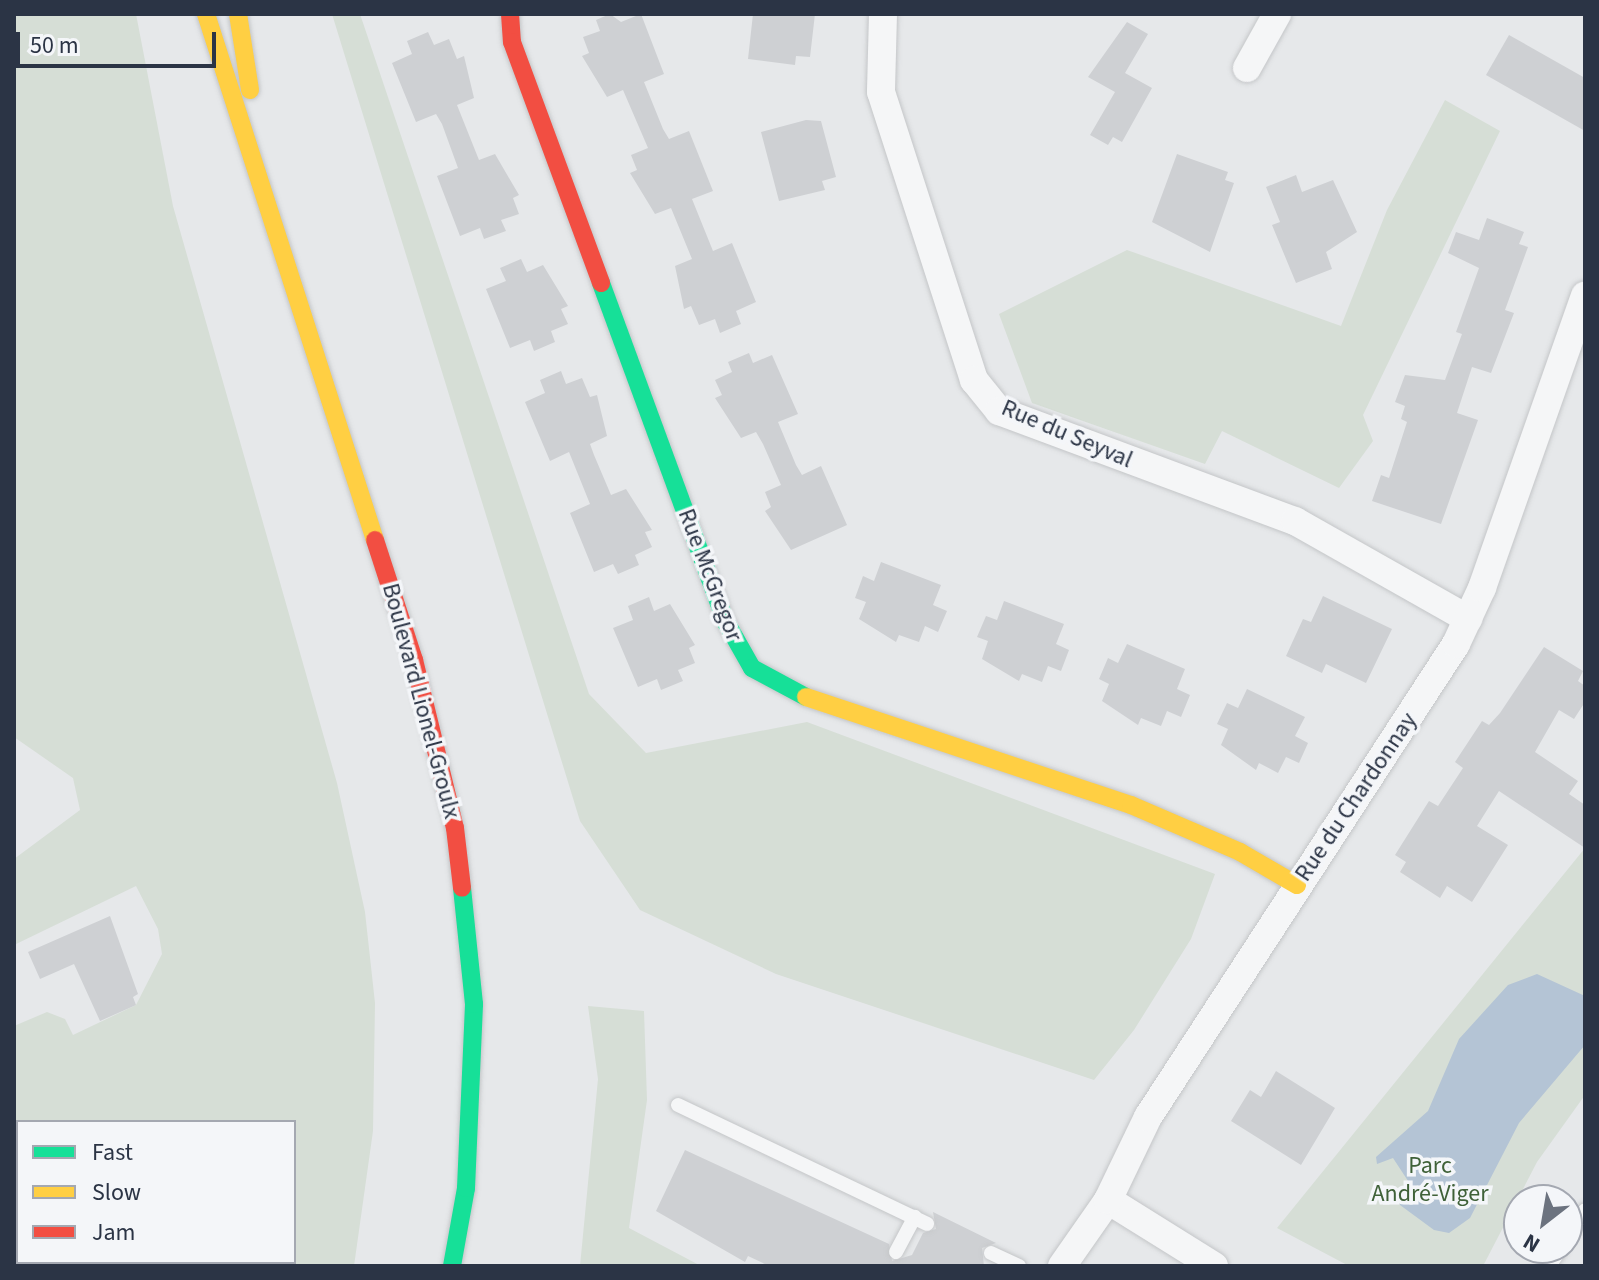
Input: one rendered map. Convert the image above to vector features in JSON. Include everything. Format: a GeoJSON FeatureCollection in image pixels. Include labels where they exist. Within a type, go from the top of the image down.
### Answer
{"type":"FeatureCollection","features":[{"type":"Feature","properties":{"kind":"main road","name":"Boulevard Lionel-Groulx"},"geometry":{"type":"LineString","coordinates":[[206,14],[414,660],[455,828],[474,1004],[466,1188],[452,1266]]}},
{"type":"Feature","properties":{"kind":"main road","name":"Boulevard Lionel-Groulx"},"geometry":{"type":"LineString","coordinates":[[238,14],[282,246]]}},
{"type":"Feature","properties":{"kind":"main road","name":"Rue McGregor"},"geometry":{"type":"LineString","coordinates":[[510,14],[517,57],[726,622],[752,668],[823,706],[880,719],[1145,811],[1297,885]]}},
{"type":"Feature","properties":{"kind":"street","name":"Rue du Seyval"},"geometry":{"type":"LineString","coordinates":[[883,14],[881,92],[964,354],[974,380],[999,411],[1295,521],[1468,619]]}},
{"type":"Feature","properties":{"kind":"street"},"geometry":{"type":"LineString","coordinates":[[1247,68],[1277,14]]}},
{"type":"Feature","properties":{"kind":"street","name":"Rue du Chardonnay"},"geometry":{"type":"LineString","coordinates":[[1062,1266],[1108,1200],[1133,1143],[1468,619],[1585,296]]}},
{"type":"Feature","properties":{"kind":"street"},"geometry":{"type":"LineString","coordinates":[[1108,1200],[1214,1266]]}},
{"type":"Feature","properties":{"kind":"lane"},"geometry":{"type":"LineString","coordinates":[[678,1105],[921,1220],[896,1252]]}},
{"type":"Feature","properties":{"kind":"lane"},"geometry":{"type":"LineString","coordinates":[[991,1253],[1019,1266]]}},
{"type":"Feature","properties":{"kind":"green space"},"geometry":{"type":"Polygon","coordinates":[[[14,14],[136,14],[173,206],[337,783],[365,912],[375,1003],[373,1131],[354,1266],[175,1266],[296,1264],[296,1120],[16,1120],[14,1244],[14,1026],[47,1012],[65,1019],[73,1035],[136,1005],[162,954],[158,929],[136,886],[14,945],[14,859],[80,810],[73,778],[14,737],[14,14]]]}},
{"type":"Feature","properties":{"kind":"green space"},"geometry":{"type":"Polygon","coordinates":[[[332,14],[360,14],[589,694],[646,753],[807,722],[1215,874],[1191,939],[1134,1030],[1094,1080],[776,974],[640,910],[580,821],[332,14]]]}},
{"type":"Feature","properties":{"kind":"green space"},"geometry":{"type":"Polygon","coordinates":[[[1445,100],[1500,131],[1363,415],[1373,441],[1339,488],[1222,431],[1205,464],[1032,403],[999,314],[1127,250],[1341,326],[1387,210],[1445,100]]]}},
{"type":"Feature","properties":{"kind":"green space","name":"Parc André-Viger"},"geometry":{"type":"Polygon","coordinates":[[[1585,848],[1585,1095],[1537,1162],[1526,1184],[1503,1184],[1503,1227],[1483,1266],[1349,1266],[1277,1228],[1585,848]]]}},
{"type":"Feature","properties":{"kind":"green space"},"geometry":{"type":"Polygon","coordinates":[[[588,1006],[644,1011],[647,1100],[629,1228],[701,1266],[580,1266],[598,1079],[588,1006]]]}},
{"type":"Feature","properties":{"kind":"water"},"geometry":{"type":"Polygon","coordinates":[[[1537,974],[1585,996],[1585,1045],[1519,1123],[1470,1218],[1449,1233],[1434,1230],[1400,1205],[1398,1196],[1412,1187],[1393,1158],[1377,1164],[1376,1157],[1428,1111],[1459,1039],[1508,985],[1537,974]]]}},
{"type":"Feature","properties":{"kind":"building"},"geometry":{"type":"Polygon","coordinates":[[[610,14],[621,22],[641,14],[664,74],[644,82],[669,139],[689,131],[713,191],[692,199],[713,251],[732,243],[756,302],[736,311],[741,324],[720,333],[715,319],[699,325],[691,306],[684,309],[675,266],[692,259],[671,208],[655,214],[630,173],[637,170],[631,155],[648,148],[623,90],[607,97],[582,56],[589,53],[583,37],[600,31],[596,20],[610,14]]]}},
{"type":"Feature","properties":{"kind":"building"},"geometry":{"type":"Polygon","coordinates":[[[753,14],[815,14],[810,57],[796,56],[795,65],[748,59],[753,14]]]}},
{"type":"Feature","properties":{"kind":"building"},"geometry":{"type":"Polygon","coordinates":[[[1127,22],[1148,34],[1125,73],[1152,88],[1122,142],[1113,137],[1108,145],[1090,135],[1115,92],[1088,77],[1127,22]]]}},
{"type":"Feature","properties":{"kind":"building"},"geometry":{"type":"Polygon","coordinates":[[[428,32],[434,45],[449,39],[457,59],[464,56],[474,98],[457,105],[479,160],[495,154],[519,195],[513,198],[519,214],[501,220],[506,231],[484,239],[480,228],[460,236],[437,176],[458,168],[442,124],[436,114],[416,122],[392,63],[412,54],[407,41],[428,32]]]}},
{"type":"Feature","properties":{"kind":"building"},"geometry":{"type":"Polygon","coordinates":[[[1509,35],[1585,78],[1585,131],[1486,75],[1509,35]]]}},
{"type":"Feature","properties":{"kind":"building"},"geometry":{"type":"Polygon","coordinates":[[[806,120],[821,121],[836,177],[822,181],[825,190],[779,201],[761,132],[806,120]]]}},
{"type":"Feature","properties":{"kind":"building"},"geometry":{"type":"Polygon","coordinates":[[[1177,154],[1228,172],[1225,180],[1234,183],[1210,252],[1152,222],[1177,154]]]}},
{"type":"Feature","properties":{"kind":"building"},"geometry":{"type":"Polygon","coordinates":[[[1296,175],[1302,192],[1333,180],[1357,232],[1326,252],[1332,269],[1296,283],[1272,225],[1280,222],[1266,187],[1296,175]]]}},
{"type":"Feature","properties":{"kind":"building"},"geometry":{"type":"Polygon","coordinates":[[[1487,218],[1524,232],[1519,244],[1528,247],[1505,310],[1514,313],[1491,373],[1472,367],[1457,413],[1478,420],[1441,524],[1372,501],[1381,475],[1389,478],[1407,422],[1401,419],[1405,406],[1395,402],[1405,375],[1445,380],[1462,334],[1456,332],[1479,268],[1448,253],[1456,232],[1479,240],[1487,218]]]}},
{"type":"Feature","properties":{"kind":"building"},"geometry":{"type":"Polygon","coordinates":[[[521,259],[527,272],[543,265],[568,306],[561,309],[568,324],[551,331],[555,342],[534,351],[530,340],[510,348],[486,289],[506,281],[500,268],[521,259]]]}},
{"type":"Feature","properties":{"kind":"building"},"geometry":{"type":"Polygon","coordinates":[[[749,353],[753,363],[772,355],[798,414],[778,422],[796,465],[802,475],[821,466],[847,525],[791,550],[765,511],[771,507],[765,492],[781,485],[763,444],[756,432],[741,438],[715,398],[722,395],[715,380],[732,372],[728,362],[749,353]]]}},
{"type":"Feature","properties":{"kind":"building"},"geometry":{"type":"Polygon","coordinates":[[[561,371],[566,384],[582,378],[590,397],[597,395],[607,436],[590,444],[594,455],[611,495],[626,489],[652,530],[645,532],[652,547],[635,555],[639,565],[618,574],[613,564],[594,572],[570,513],[590,504],[569,452],[550,461],[525,402],[545,393],[540,380],[561,371]]]}},
{"type":"Feature","properties":{"kind":"building"},"geometry":{"type":"Polygon","coordinates":[[[881,562],[941,585],[933,605],[947,611],[938,632],[925,626],[919,642],[899,635],[896,642],[859,619],[866,602],[855,598],[863,576],[874,581],[881,562]]]}},
{"type":"Feature","properties":{"kind":"building"},"geometry":{"type":"Polygon","coordinates":[[[1323,596],[1392,629],[1366,683],[1326,664],[1322,673],[1286,656],[1303,619],[1311,622],[1323,596]]]}},
{"type":"Feature","properties":{"kind":"building"},"geometry":{"type":"Polygon","coordinates":[[[649,597],[654,611],[670,604],[695,645],[689,648],[695,663],[678,670],[683,681],[661,690],[657,679],[638,687],[613,628],[633,620],[628,606],[649,597]]]}},
{"type":"Feature","properties":{"kind":"building"},"geometry":{"type":"Polygon","coordinates":[[[1004,601],[1064,624],[1056,644],[1069,650],[1061,671],[1048,666],[1042,682],[1022,674],[1019,681],[982,659],[988,641],[977,637],[986,616],[997,620],[1004,601]]]}},
{"type":"Feature","properties":{"kind":"building"},"geometry":{"type":"Polygon","coordinates":[[[1127,644],[1185,669],[1177,689],[1190,695],[1181,717],[1167,711],[1161,726],[1141,718],[1138,725],[1102,701],[1109,684],[1099,679],[1108,658],[1118,663],[1127,644]]]}},
{"type":"Feature","properties":{"kind":"building"},"geometry":{"type":"Polygon","coordinates":[[[1544,647],[1583,671],[1578,681],[1585,686],[1585,702],[1574,719],[1559,710],[1535,752],[1578,781],[1569,794],[1585,805],[1585,848],[1499,791],[1477,826],[1508,845],[1472,902],[1447,886],[1440,898],[1400,872],[1406,862],[1395,855],[1429,801],[1438,806],[1463,768],[1455,762],[1482,721],[1489,725],[1500,713],[1544,647]]]}},
{"type":"Feature","properties":{"kind":"building"},"geometry":{"type":"Polygon","coordinates":[[[1247,689],[1305,717],[1295,736],[1308,743],[1299,763],[1286,757],[1278,773],[1259,763],[1256,770],[1221,745],[1228,729],[1217,724],[1227,703],[1238,708],[1247,689]]]}},
{"type":"Feature","properties":{"kind":"building"},"geometry":{"type":"Polygon","coordinates":[[[110,916],[138,994],[133,997],[136,1005],[100,1021],[74,964],[40,979],[28,952],[110,916]]]}},
{"type":"Feature","properties":{"kind":"building"},"geometry":{"type":"Polygon","coordinates":[[[1276,1071],[1335,1108],[1301,1165],[1231,1121],[1250,1090],[1261,1097],[1276,1071]]]}},
{"type":"Feature","properties":{"kind":"building"},"geometry":{"type":"Polygon","coordinates":[[[685,1150],[889,1244],[892,1261],[912,1255],[923,1233],[936,1229],[933,1212],[996,1243],[982,1248],[984,1266],[769,1266],[748,1256],[745,1262],[656,1211],[685,1150]]]}},
{"type":"Feature","properties":{"kind":"traffic: fast"},"geometry":{"type":"LineString","coordinates":[[601,283],[726,622],[752,668],[806,697]]}},
{"type":"Feature","properties":{"kind":"traffic: fast"},"geometry":{"type":"LineString","coordinates":[[452,1266],[466,1188],[474,1004],[462,888]]}},
{"type":"Feature","properties":{"kind":"traffic: slow"},"geometry":{"type":"LineString","coordinates":[[206,14],[375,540]]}},
{"type":"Feature","properties":{"kind":"traffic: slow"},"geometry":{"type":"LineString","coordinates":[[238,14],[250,90]]}},
{"type":"Feature","properties":{"kind":"traffic: slow"},"geometry":{"type":"LineString","coordinates":[[806,697],[1131,805],[1240,852],[1297,885]]}},
{"type":"Feature","properties":{"kind":"traffic: jam"},"geometry":{"type":"LineString","coordinates":[[510,14],[512,42],[601,283]]}},
{"type":"Feature","properties":{"kind":"traffic: jam"},"geometry":{"type":"LineString","coordinates":[[375,540],[414,660],[455,828],[462,888]]}}]}
